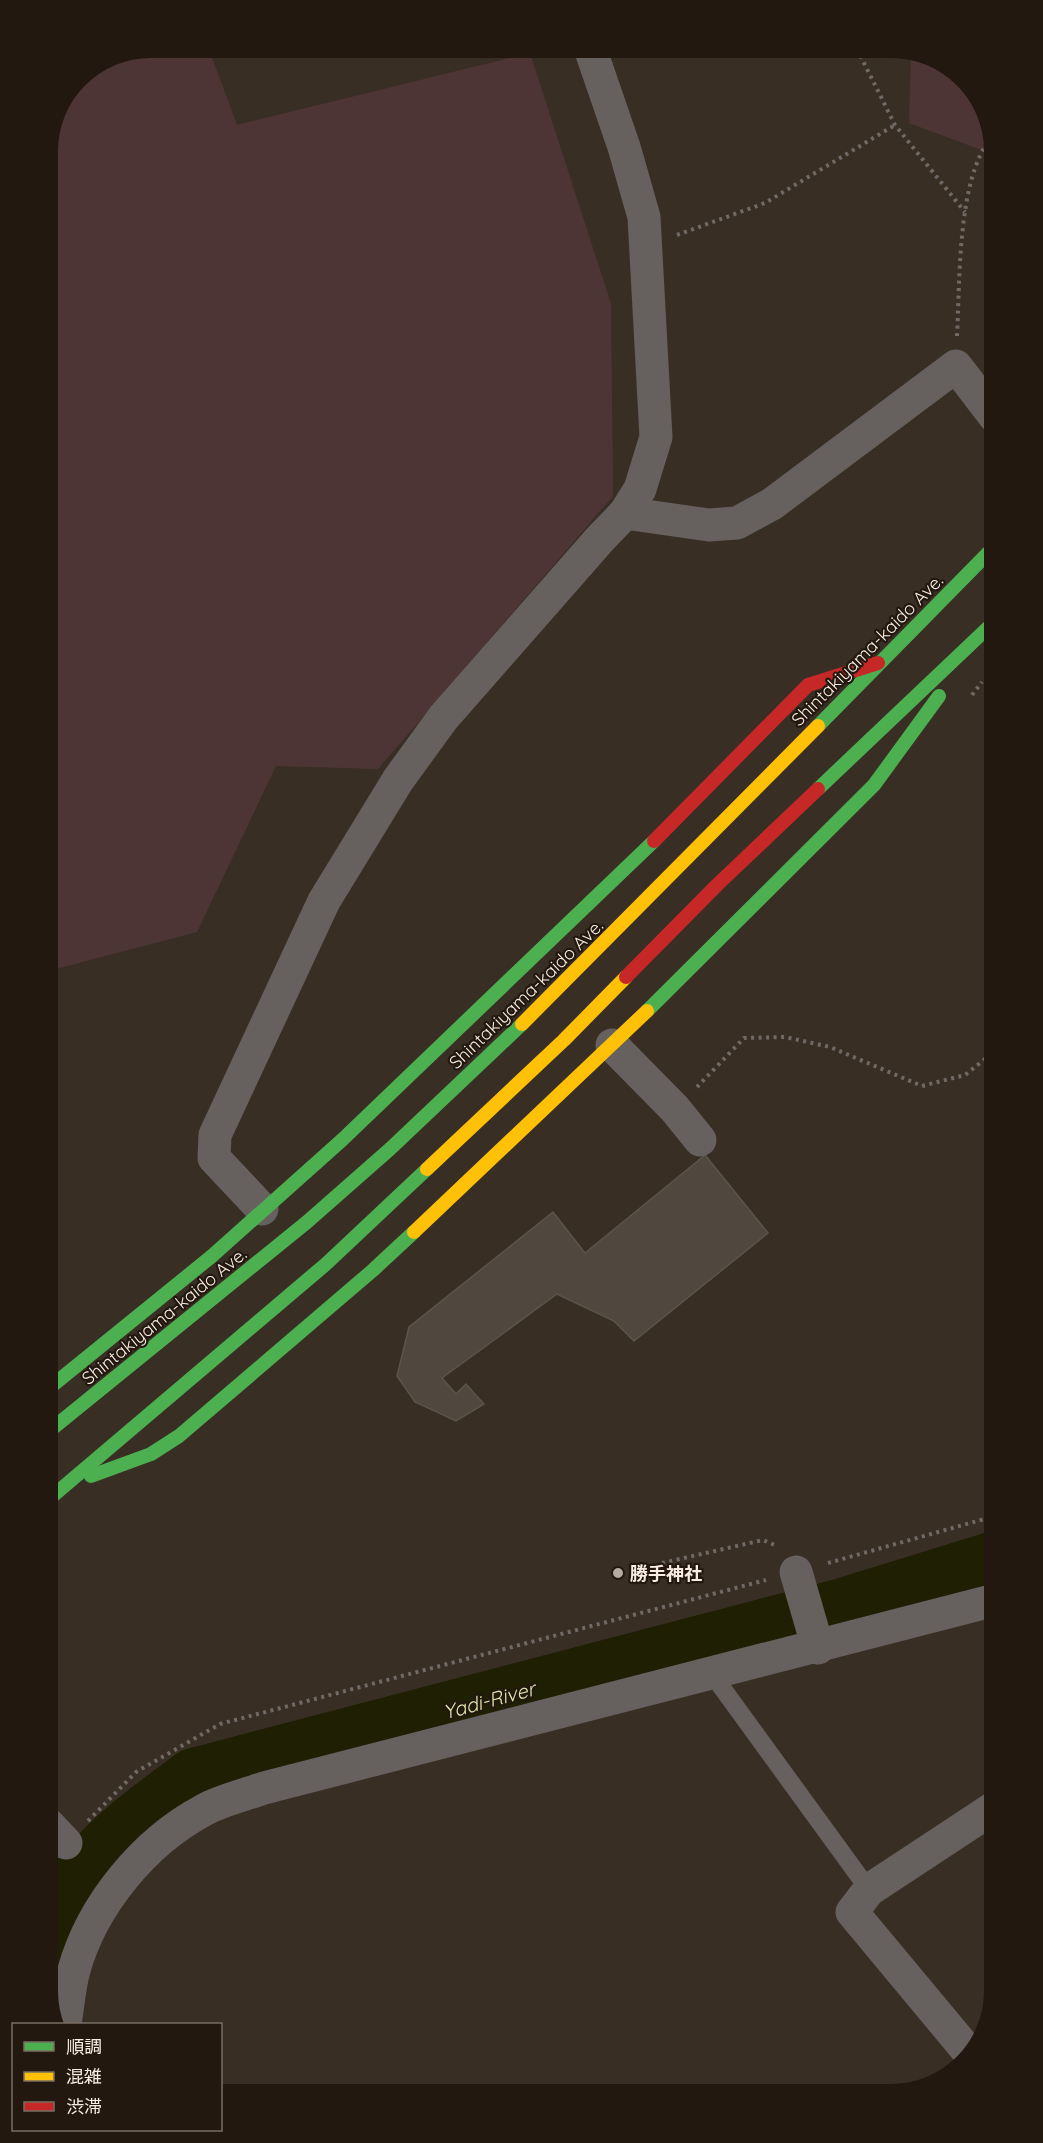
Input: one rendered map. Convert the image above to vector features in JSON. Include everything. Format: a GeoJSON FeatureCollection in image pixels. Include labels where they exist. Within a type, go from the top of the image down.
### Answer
{"type":"FeatureCollection","features":[{"type":"Feature","properties":{"kind":"main road","name":"Shintakiyama-kaido Ave."},"geometry":{"type":"LineString","coordinates":[[59,1423],[226,1291],[390,1149],[602,947],[984,557]]}},
{"type":"Feature","properties":{"kind":"main road"},"geometry":{"type":"LineString","coordinates":[[59,1492],[326,1264],[564,1040],[717,885],[984,632]]}},
{"type":"Feature","properties":{"kind":"main road"},"geometry":{"type":"LineString","coordinates":[[70,1484],[151,1454],[179,1436],[372,1271],[612,1045],[874,785],[984,635]]}},
{"type":"Feature","properties":{"kind":"main road"},"geometry":{"type":"LineString","coordinates":[[59,1380],[212,1256],[262,1209],[350,1133],[686,810],[808,685],[824,678],[878,663]]}},
{"type":"Feature","properties":{"kind":"street"},"geometry":{"type":"LineString","coordinates":[[262,1209],[214,1158],[215,1135],[324,901],[398,780],[443,718],[625,513],[640,489],[656,436],[644,217],[624,147],[594,59]]}},
{"type":"Feature","properties":{"kind":"street"},"geometry":{"type":"LineString","coordinates":[[625,513],[709,525],[737,523],[772,504],[956,366],[984,403]]}},
{"type":"Feature","properties":{"kind":"street"},"geometry":{"type":"LineString","coordinates":[[612,1045],[675,1108],[700,1140]]}},
{"type":"Feature","properties":{"kind":"street"},"geometry":{"type":"LineString","coordinates":[[799,1581],[816,1640]]}},
{"type":"Feature","properties":{"kind":"street"},"geometry":{"type":"LineString","coordinates":[[65,2023],[74,1970],[91,1926],[121,1882],[160,1838],[205,1809],[264,1788],[712,1674],[816,1640],[984,1602]]}},
{"type":"Feature","properties":{"kind":"street"},"geometry":{"type":"LineString","coordinates":[[965,2048],[852,1912],[869,1890],[984,1814]]}},
{"type":"Feature","properties":{"kind":"lane"},"geometry":{"type":"LineString","coordinates":[[712,1674],[869,1890]]}},
{"type":"Feature","properties":{"kind":"path"},"geometry":{"type":"LineString","coordinates":[[862,59],[896,125],[965,213]]}},
{"type":"Feature","properties":{"kind":"path"},"geometry":{"type":"LineString","coordinates":[[646,246],[765,203],[896,125]]}},
{"type":"Feature","properties":{"kind":"path"},"geometry":{"type":"LineString","coordinates":[[956,366],[966,200],[984,146]]}},
{"type":"Feature","properties":{"kind":"path"},"geometry":{"type":"LineString","coordinates":[[675,1108],[744,1038],[785,1037],[830,1047],[922,1086],[965,1075],[984,1060]]}},
{"type":"Feature","properties":{"kind":"path"},"geometry":{"type":"LineString","coordinates":[[59,1832],[136,1772],[220,1724],[799,1581],[984,1520]]}},
{"type":"Feature","properties":{"kind":"path"},"geometry":{"type":"LineString","coordinates":[[662,1563],[725,1546],[763,1540],[779,1546],[799,1581]]}},
{"type":"Feature","properties":{"kind":"shaded area"},"geometry":{"type":"Polygon","coordinates":[[[151,59],[212,59],[237,125],[506,59],[532,59],[611,304],[613,496],[378,769],[276,766],[197,932],[59,968],[59,145],[62,127],[74,100],[100,74],[133,60],[151,59]]]}},
{"type":"Feature","properties":{"kind":"shaded area"},"geometry":{"type":"Polygon","coordinates":[[[911,60],[922,63],[943,74],[953,81],[965,95],[972,105],[983,133],[984,151],[909,123],[911,60]]]}},
{"type":"Feature","properties":{"kind":"building"},"geometry":{"type":"Polygon","coordinates":[[[705,1155],[768,1233],[634,1341],[614,1321],[557,1294],[442,1378],[456,1394],[466,1384],[484,1404],[456,1421],[415,1402],[397,1376],[409,1327],[553,1212],[585,1253],[705,1155]]]}},
{"type":"Feature","properties":{"kind":"waterway","name":"Yadi-River"},"geometry":{"type":"LineString","coordinates":[[59,1911],[77,1881],[106,1847],[194,1777],[843,1607],[984,1563]]}},
{"type":"Feature","properties":{"kind":"traffic: fast"},"geometry":{"type":"LineString","coordinates":[[818,726],[984,557]]}},
{"type":"Feature","properties":{"kind":"traffic: fast"},"geometry":{"type":"LineString","coordinates":[[818,789],[984,631]]}},
{"type":"Feature","properties":{"kind":"traffic: fast"},"geometry":{"type":"LineString","coordinates":[[647,1011],[874,785],[939,696]]}},
{"type":"Feature","properties":{"kind":"traffic: fast"},"geometry":{"type":"LineString","coordinates":[[59,1380],[212,1256],[342,1140],[654,841]]}},
{"type":"Feature","properties":{"kind":"traffic: fast"},"geometry":{"type":"LineString","coordinates":[[59,1423],[307,1222],[390,1149],[522,1024]]}},
{"type":"Feature","properties":{"kind":"traffic: fast"},"geometry":{"type":"LineString","coordinates":[[59,1491],[326,1264],[427,1169]]}},
{"type":"Feature","properties":{"kind":"traffic: fast"},"geometry":{"type":"LineString","coordinates":[[91,1476],[151,1454],[179,1436],[372,1271],[414,1232]]}},
{"type":"Feature","properties":{"kind":"traffic: slow"},"geometry":{"type":"LineString","coordinates":[[522,1024],[818,726]]}},
{"type":"Feature","properties":{"kind":"traffic: slow"},"geometry":{"type":"LineString","coordinates":[[427,1169],[564,1040],[626,977]]}},
{"type":"Feature","properties":{"kind":"traffic: slow"},"geometry":{"type":"LineString","coordinates":[[414,1232],[647,1011]]}},
{"type":"Feature","properties":{"kind":"traffic: jam"},"geometry":{"type":"LineString","coordinates":[[654,841],[808,685],[878,663]]}},
{"type":"Feature","properties":{"kind":"traffic: jam"},"geometry":{"type":"LineString","coordinates":[[626,977],[717,885],[818,789]]}},
{"type":"Feature","properties":{"kind":"place","name":"勝手神社"},"geometry":{"type":"Point","coordinates":[618,1573]}}]}
